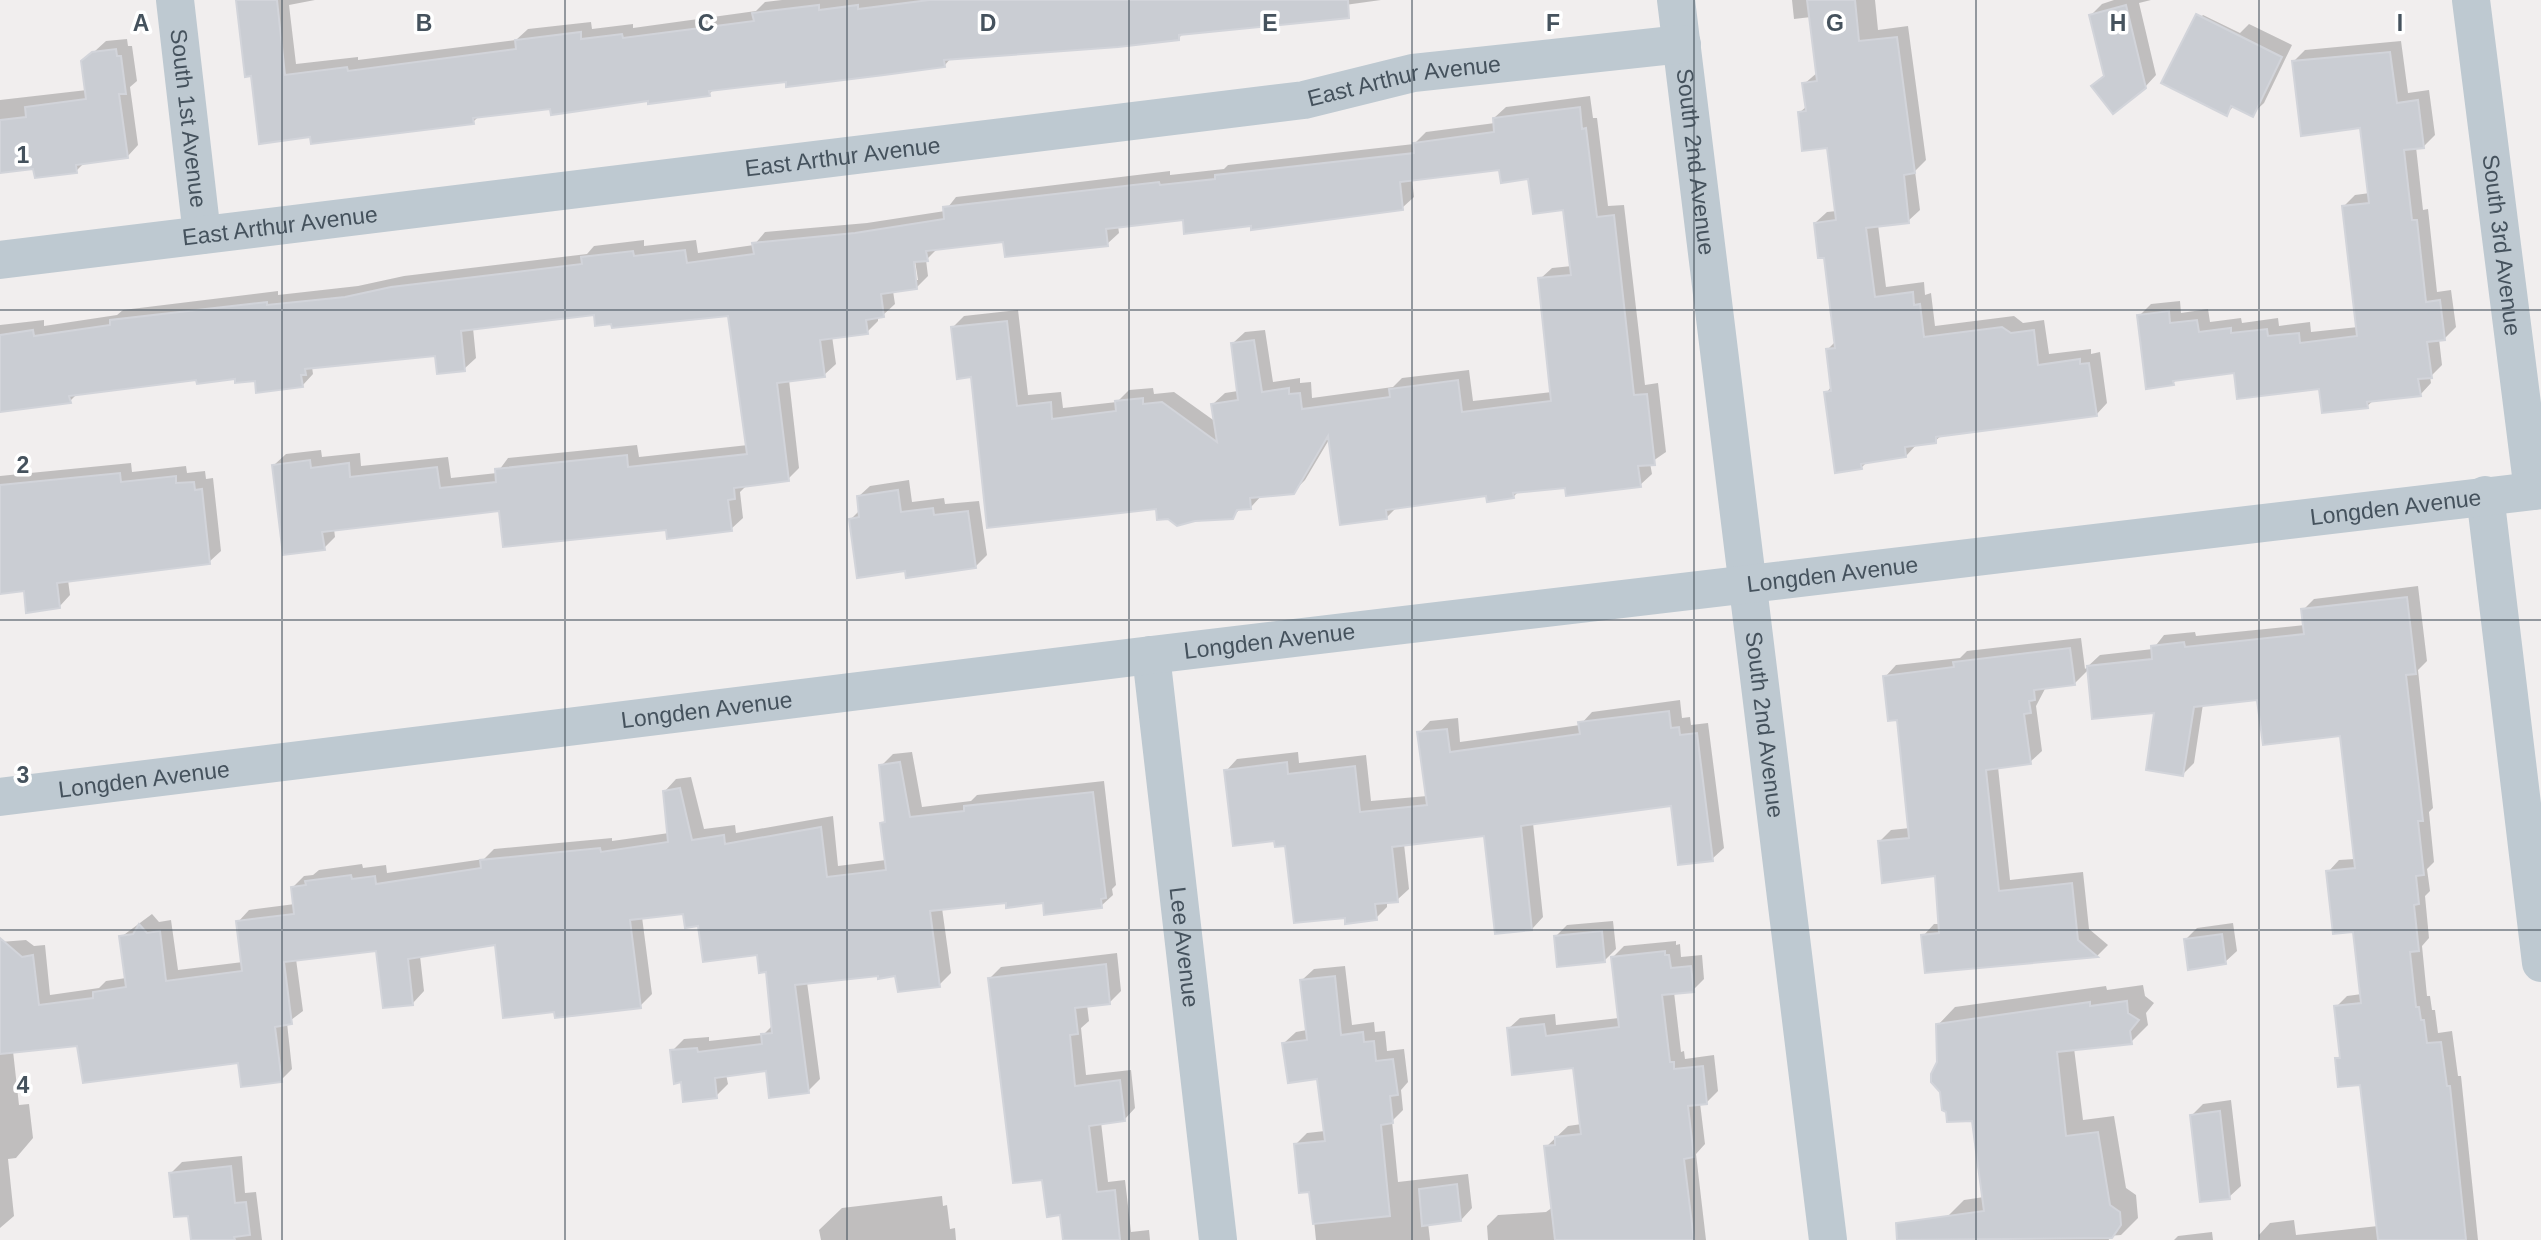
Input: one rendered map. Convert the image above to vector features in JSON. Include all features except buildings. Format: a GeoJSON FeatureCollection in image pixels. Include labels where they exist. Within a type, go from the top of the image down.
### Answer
{"type":"FeatureCollection","features":[{"type":"Feature","properties":{"kind":"street","name":"South 1st Avenue"},"geometry":{"type":"LineString","coordinates":[[175,0],[202,235]]}},
{"type":"Feature","properties":{"kind":"street","name":"South 2nd Avenue"},"geometry":{"type":"LineString","coordinates":[[1676,0],[1828,1240]]}},
{"type":"Feature","properties":{"kind":"street","name":"South 3rd Avenue"},"geometry":{"type":"LineString","coordinates":[[2471,0],[2537,490]]}},
{"type":"Feature","properties":{"kind":"street","name":"East Arthur Avenue"},"geometry":{"type":"LineString","coordinates":[[0,260],[1304,100],[1413,73],[1682,44]]}},
{"type":"Feature","properties":{"kind":"street","name":"Longden Avenue"},"geometry":{"type":"LineString","coordinates":[[0,797],[1151,655],[2537,490]]}},
{"type":"Feature","properties":{"kind":"street"},"geometry":{"type":"LineString","coordinates":[[2485,495],[2541,963]]}},
{"type":"Feature","properties":{"kind":"street","name":"Lee Avenue"},"geometry":{"type":"LineString","coordinates":[[1151,655],[1218,1240]]}}]}
